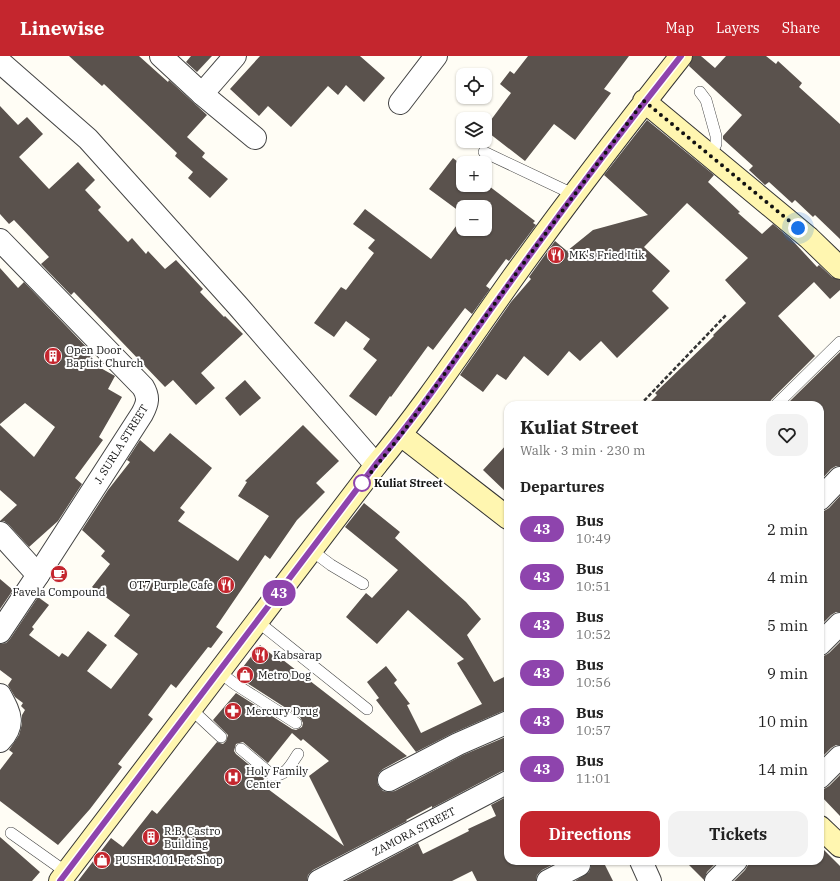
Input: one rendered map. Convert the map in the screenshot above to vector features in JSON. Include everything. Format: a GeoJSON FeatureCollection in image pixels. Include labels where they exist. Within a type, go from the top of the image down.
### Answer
{"type":"FeatureCollection","features":[{"type":"Feature","properties":{"kind":"main road"},"geometry":{"type":"LineString","coordinates":[[63,877],[376,464],[401,435],[574,194],[644,101],[681,56]]}},
{"type":"Feature","properties":{"kind":"main road"},"geometry":{"type":"LineString","coordinates":[[644,101],[809,238],[840,268]]}},
{"type":"Feature","properties":{"kind":"main road"},"geometry":{"type":"LineString","coordinates":[[401,435],[504,515]]}},
{"type":"Feature","properties":{"kind":"main road"},"geometry":{"type":"LineString","coordinates":[[824,831],[840,846]]}},
{"type":"Feature","properties":{"kind":"street"},"geometry":{"type":"LineString","coordinates":[[161,56],[202,94],[255,138]]}},
{"type":"Feature","properties":{"kind":"street"},"geometry":{"type":"LineString","coordinates":[[202,94],[235,56]]}},
{"type":"Feature","properties":{"kind":"street"},"geometry":{"type":"LineString","coordinates":[[400,103],[436,56]]}},
{"type":"Feature","properties":{"kind":"street"},"geometry":{"type":"LineString","coordinates":[[0,62],[88,139],[238,306],[376,464]]}},
{"type":"Feature","properties":{"kind":"street","name":"J. SURLA STREET"},"geometry":{"type":"LineString","coordinates":[[0,240],[143,386],[147,393],[148,400],[142,414],[0,632]]}},
{"type":"Feature","properties":{"kind":"street"},"geometry":{"type":"LineString","coordinates":[[824,495],[840,478]]}},
{"type":"Feature","properties":{"kind":"street"},"geometry":{"type":"LineString","coordinates":[[0,533],[38,575]]}},
{"type":"Feature","properties":{"kind":"street"},"geometry":{"type":"LineString","coordinates":[[824,640],[840,624]]}},
{"type":"Feature","properties":{"kind":"street"},"geometry":{"type":"LineString","coordinates":[[0,695],[8,710],[11,722],[7,733],[0,742]]}},
{"type":"Feature","properties":{"kind":"street"},"geometry":{"type":"LineString","coordinates":[[389,780],[458,744],[504,724]]}},
{"type":"Feature","properties":{"kind":"street"},"geometry":{"type":"LineString","coordinates":[[824,772],[840,757]]}},
{"type":"Feature","properties":{"kind":"street","name":"ZAMORA STREET"},"geometry":{"type":"LineString","coordinates":[[320,881],[504,784]]}},
{"type":"Feature","properties":{"kind":"street"},"geometry":{"type":"LineString","coordinates":[[548,881],[579,865]]}},
{"type":"Feature","properties":{"kind":"street"},"geometry":{"type":"LineString","coordinates":[[643,865],[650,881]]}},
{"type":"Feature","properties":{"kind":"street"},"geometry":{"type":"LineString","coordinates":[[716,881],[732,865]]}},
{"type":"Feature","properties":{"kind":"lane"},"geometry":{"type":"LineString","coordinates":[[700,92],[706,100],[716,136],[716,144],[710,156]]}},
{"type":"Feature","properties":{"kind":"lane"},"geometry":{"type":"LineString","coordinates":[[484,152],[574,194]]}},
{"type":"Feature","properties":{"kind":"lane"},"geometry":{"type":"LineString","coordinates":[[780,401],[840,342]]}},
{"type":"Feature","properties":{"kind":"lane"},"geometry":{"type":"LineString","coordinates":[[312,550],[331,565],[363,584]]}},
{"type":"Feature","properties":{"kind":"lane"},"geometry":{"type":"LineString","coordinates":[[257,621],[367,709]]}},
{"type":"Feature","properties":{"kind":"lane"},"geometry":{"type":"LineString","coordinates":[[219,672],[296,723]]}},
{"type":"Feature","properties":{"kind":"lane"},"geometry":{"type":"LineString","coordinates":[[190,709],[221,737]]}},
{"type":"Feature","properties":{"kind":"lane"},"geometry":{"type":"LineString","coordinates":[[241,749],[272,775],[278,776],[285,772],[298,754]]}},
{"type":"Feature","properties":{"kind":"lane"},"geometry":{"type":"LineString","coordinates":[[11,832],[63,877]]}},
{"type":"Feature","properties":{"kind":"path"},"geometry":{"type":"LineString","coordinates":[[644,401],[727,314]]}},
{"type":"Feature","properties":{"kind":"building"},"geometry":{"type":"Polygon","coordinates":[[[69,56],[139,56],[168,82],[169,80],[207,115],[187,137],[205,153],[202,157],[228,179],[210,198],[188,178],[193,172],[175,156],[177,153],[104,84],[102,86],[69,56]]]}},
{"type":"Feature","properties":{"kind":"building"},"geometry":{"type":"Polygon","coordinates":[[[191,56],[212,56],[197,72],[186,62],[191,56]]]}},
{"type":"Feature","properties":{"kind":"building"},"geometry":{"type":"Polygon","coordinates":[[[260,56],[360,56],[385,78],[364,102],[346,85],[338,95],[328,86],[291,127],[268,106],[259,116],[230,89],[260,56]]]}},
{"type":"Feature","properties":{"kind":"building"},"geometry":{"type":"Polygon","coordinates":[[[528,56],[629,56],[604,89],[611,93],[575,140],[554,124],[525,161],[492,135],[492,119],[511,93],[500,84],[510,71],[514,74],[528,56]]]}},
{"type":"Feature","properties":{"kind":"building"},"geometry":{"type":"Polygon","coordinates":[[[693,56],[701,56],[715,68],[726,56],[766,56],[776,64],[778,61],[802,83],[799,87],[840,124],[840,239],[815,215],[813,217],[795,200],[792,203],[769,182],[765,185],[749,170],[753,166],[723,139],[723,136],[742,115],[689,66],[693,56]]]}},
{"type":"Feature","properties":{"kind":"building"},"geometry":{"type":"Polygon","coordinates":[[[0,106],[18,125],[27,117],[43,134],[19,157],[49,189],[78,162],[95,180],[85,190],[101,207],[98,210],[128,242],[132,238],[146,254],[148,251],[165,269],[176,260],[203,289],[200,292],[243,334],[201,373],[215,388],[196,405],[173,380],[165,387],[74,292],[71,295],[41,264],[49,257],[14,220],[9,224],[0,214],[0,106]]]}},
{"type":"Feature","properties":{"kind":"building"},"geometry":{"type":"Polygon","coordinates":[[[647,120],[714,175],[708,182],[740,212],[738,213],[762,234],[773,224],[791,239],[817,267],[819,265],[832,277],[840,280],[840,290],[830,299],[814,282],[778,316],[815,356],[771,401],[651,401],[657,395],[655,393],[746,303],[725,280],[748,258],[687,203],[644,247],[670,271],[652,291],[669,308],[617,358],[601,341],[580,361],[569,351],[548,376],[524,356],[506,380],[497,374],[483,392],[460,375],[511,302],[531,279],[529,277],[555,241],[567,251],[593,230],[648,215],[604,175],[647,120]]]}},
{"type":"Feature","properties":{"kind":"building"},"geometry":{"type":"Polygon","coordinates":[[[453,158],[456,160],[456,192],[492,192],[492,188],[535,221],[533,223],[536,225],[509,261],[506,259],[486,286],[490,289],[472,314],[465,308],[433,350],[428,346],[376,416],[349,396],[377,360],[363,349],[370,339],[346,321],[334,337],[314,323],[341,287],[346,290],[374,253],[368,248],[375,240],[353,224],[365,209],[431,259],[456,226],[456,236],[492,236],[492,200],[456,200],[456,209],[429,189],[453,158]]]}},
{"type":"Feature","properties":{"kind":"building"},"geometry":{"type":"Polygon","coordinates":[[[0,268],[18,288],[24,282],[94,355],[88,361],[115,376],[108,389],[122,397],[99,437],[103,440],[75,478],[82,484],[58,521],[29,547],[9,525],[4,521],[0,521],[17,505],[0,490],[0,425],[34,457],[55,427],[25,403],[0,424],[0,268]]]}},
{"type":"Feature","properties":{"kind":"building"},"geometry":{"type":"Polygon","coordinates":[[[840,352],[840,466],[836,466],[831,469],[824,477],[824,401],[790,401],[840,352]]]}},
{"type":"Feature","properties":{"kind":"building"},"geometry":{"type":"Polygon","coordinates":[[[245,380],[261,398],[240,416],[225,398],[245,380]]]}},
{"type":"Feature","properties":{"kind":"building"},"geometry":{"type":"Polygon","coordinates":[[[303,425],[339,461],[316,483],[325,492],[297,520],[270,559],[265,555],[216,627],[223,632],[211,648],[208,647],[176,688],[171,684],[148,715],[153,719],[118,764],[122,767],[90,809],[58,845],[0,801],[0,770],[13,753],[9,750],[19,735],[22,724],[22,715],[25,710],[21,706],[23,703],[15,697],[8,685],[12,679],[0,670],[0,644],[6,643],[10,639],[38,597],[49,605],[32,627],[34,629],[29,635],[59,657],[62,653],[68,657],[88,631],[107,645],[87,671],[111,689],[138,654],[114,636],[130,615],[92,587],[110,564],[101,556],[105,551],[82,530],[108,490],[130,462],[127,460],[140,440],[154,452],[170,433],[212,468],[180,508],[185,512],[178,521],[238,561],[269,516],[238,496],[247,482],[245,481],[303,425]]]}},
{"type":"Feature","properties":{"kind":"building"},"geometry":{"type":"Polygon","coordinates":[[[504,447],[504,490],[483,470],[504,447]]]}},
{"type":"Feature","properties":{"kind":"building"},"geometry":{"type":"Polygon","coordinates":[[[840,496],[840,612],[836,612],[831,615],[824,622],[824,511],[829,508],[840,496]]]}},
{"type":"Feature","properties":{"kind":"building"},"geometry":{"type":"Polygon","coordinates":[[[364,503],[400,532],[395,538],[466,602],[481,619],[467,635],[494,682],[504,677],[504,711],[453,733],[416,752],[376,700],[379,698],[367,682],[386,666],[397,680],[394,683],[410,704],[407,705],[421,733],[482,704],[457,663],[464,659],[408,610],[377,644],[346,617],[366,593],[372,598],[398,570],[345,527],[364,503]]]}},
{"type":"Feature","properties":{"kind":"building"},"geometry":{"type":"Polygon","coordinates":[[[0,579],[13,590],[0,609],[0,579]]]}},
{"type":"Feature","properties":{"kind":"building"},"geometry":{"type":"Polygon","coordinates":[[[840,642],[840,745],[836,745],[831,748],[824,755],[824,656],[840,642]]]}},
{"type":"Feature","properties":{"kind":"building"},"geometry":{"type":"Polygon","coordinates":[[[260,645],[281,662],[283,660],[407,756],[383,769],[379,773],[377,779],[378,785],[383,791],[395,791],[463,755],[504,738],[504,771],[432,808],[432,806],[406,820],[407,821],[313,870],[308,875],[307,881],[78,881],[111,838],[123,847],[152,810],[157,814],[217,742],[223,744],[226,741],[228,735],[213,720],[236,693],[292,729],[296,730],[302,727],[303,723],[300,717],[236,676],[260,645]],[[292,733],[268,763],[243,742],[236,744],[234,751],[265,778],[260,783],[344,846],[309,776],[329,761],[303,739],[301,741],[292,733]]]}},
{"type":"Feature","properties":{"kind":"building"},"geometry":{"type":"Polygon","coordinates":[[[840,775],[840,816],[824,799],[824,789],[840,775]]]}},
{"type":"Feature","properties":{"kind":"building"},"geometry":{"type":"Polygon","coordinates":[[[504,798],[504,865],[552,865],[542,870],[537,875],[536,881],[477,881],[472,871],[452,881],[346,881],[418,843],[423,854],[469,831],[468,829],[496,816],[491,805],[504,798]]]}},
{"type":"Feature","properties":{"kind":"building"},"geometry":{"type":"Polygon","coordinates":[[[0,837],[40,872],[32,881],[0,881],[0,837]]]}},
{"type":"Feature","properties":{"kind":"building"},"geometry":{"type":"Polygon","coordinates":[[[824,850],[840,866],[840,881],[734,881],[748,865],[824,865],[824,850]]]}},
{"type":"Feature","properties":{"kind":"building"},"geometry":{"type":"Polygon","coordinates":[[[605,865],[613,881],[575,881],[589,872],[591,866],[605,865]]]}},
{"type":"Feature","properties":{"kind":"building"},"geometry":{"type":"Polygon","coordinates":[[[689,865],[714,865],[707,872],[704,880],[689,865]]]}},
{"type":"Feature","properties":{"kind":"bus line","name":"43"},"geometry":{"type":"LineString","coordinates":[[60,881],[376,464],[401,435],[523,264],[644,101],[681,56]]}},
{"type":"Feature","properties":{"kind":"place","name":"MK's Fried Itik"},"geometry":{"type":"Point","coordinates":[556,255]}},
{"type":"Feature","properties":{"kind":"place","name":"Open Door Baptist Church"},"geometry":{"type":"Point","coordinates":[53,356]}},
{"type":"Feature","properties":{"kind":"place","name":"Kuliat Street"},"geometry":{"type":"Point","coordinates":[362,483]}},
{"type":"Feature","properties":{"kind":"place","name":"Favela Compound"},"geometry":{"type":"Point","coordinates":[59,574]}},
{"type":"Feature","properties":{"kind":"place","name":"OT7 Purple Cafe"},"geometry":{"type":"Point","coordinates":[226,585]}},
{"type":"Feature","properties":{"kind":"place","name":"Kabsarap"},"geometry":{"type":"Point","coordinates":[260,655]}},
{"type":"Feature","properties":{"kind":"place","name":"Metro Dog"},"geometry":{"type":"Point","coordinates":[245,675]}},
{"type":"Feature","properties":{"kind":"place","name":"Mercury Drug"},"geometry":{"type":"Point","coordinates":[233,711]}},
{"type":"Feature","properties":{"kind":"place","name":"Holy Family Center"},"geometry":{"type":"Point","coordinates":[233,777]}},
{"type":"Feature","properties":{"kind":"place","name":"R.B. Castro Building"},"geometry":{"type":"Point","coordinates":[151,837]}},
{"type":"Feature","properties":{"kind":"place","name":"PUSHR 101 Pet Shop"},"geometry":{"type":"Point","coordinates":[102,860]}},
{"type":"Feature","properties":{"kind":"route"},"geometry":{"type":"LineString","coordinates":[[362,483],[360,486],[376,464],[401,435],[523,264],[644,101],[798,228]]}}]}
